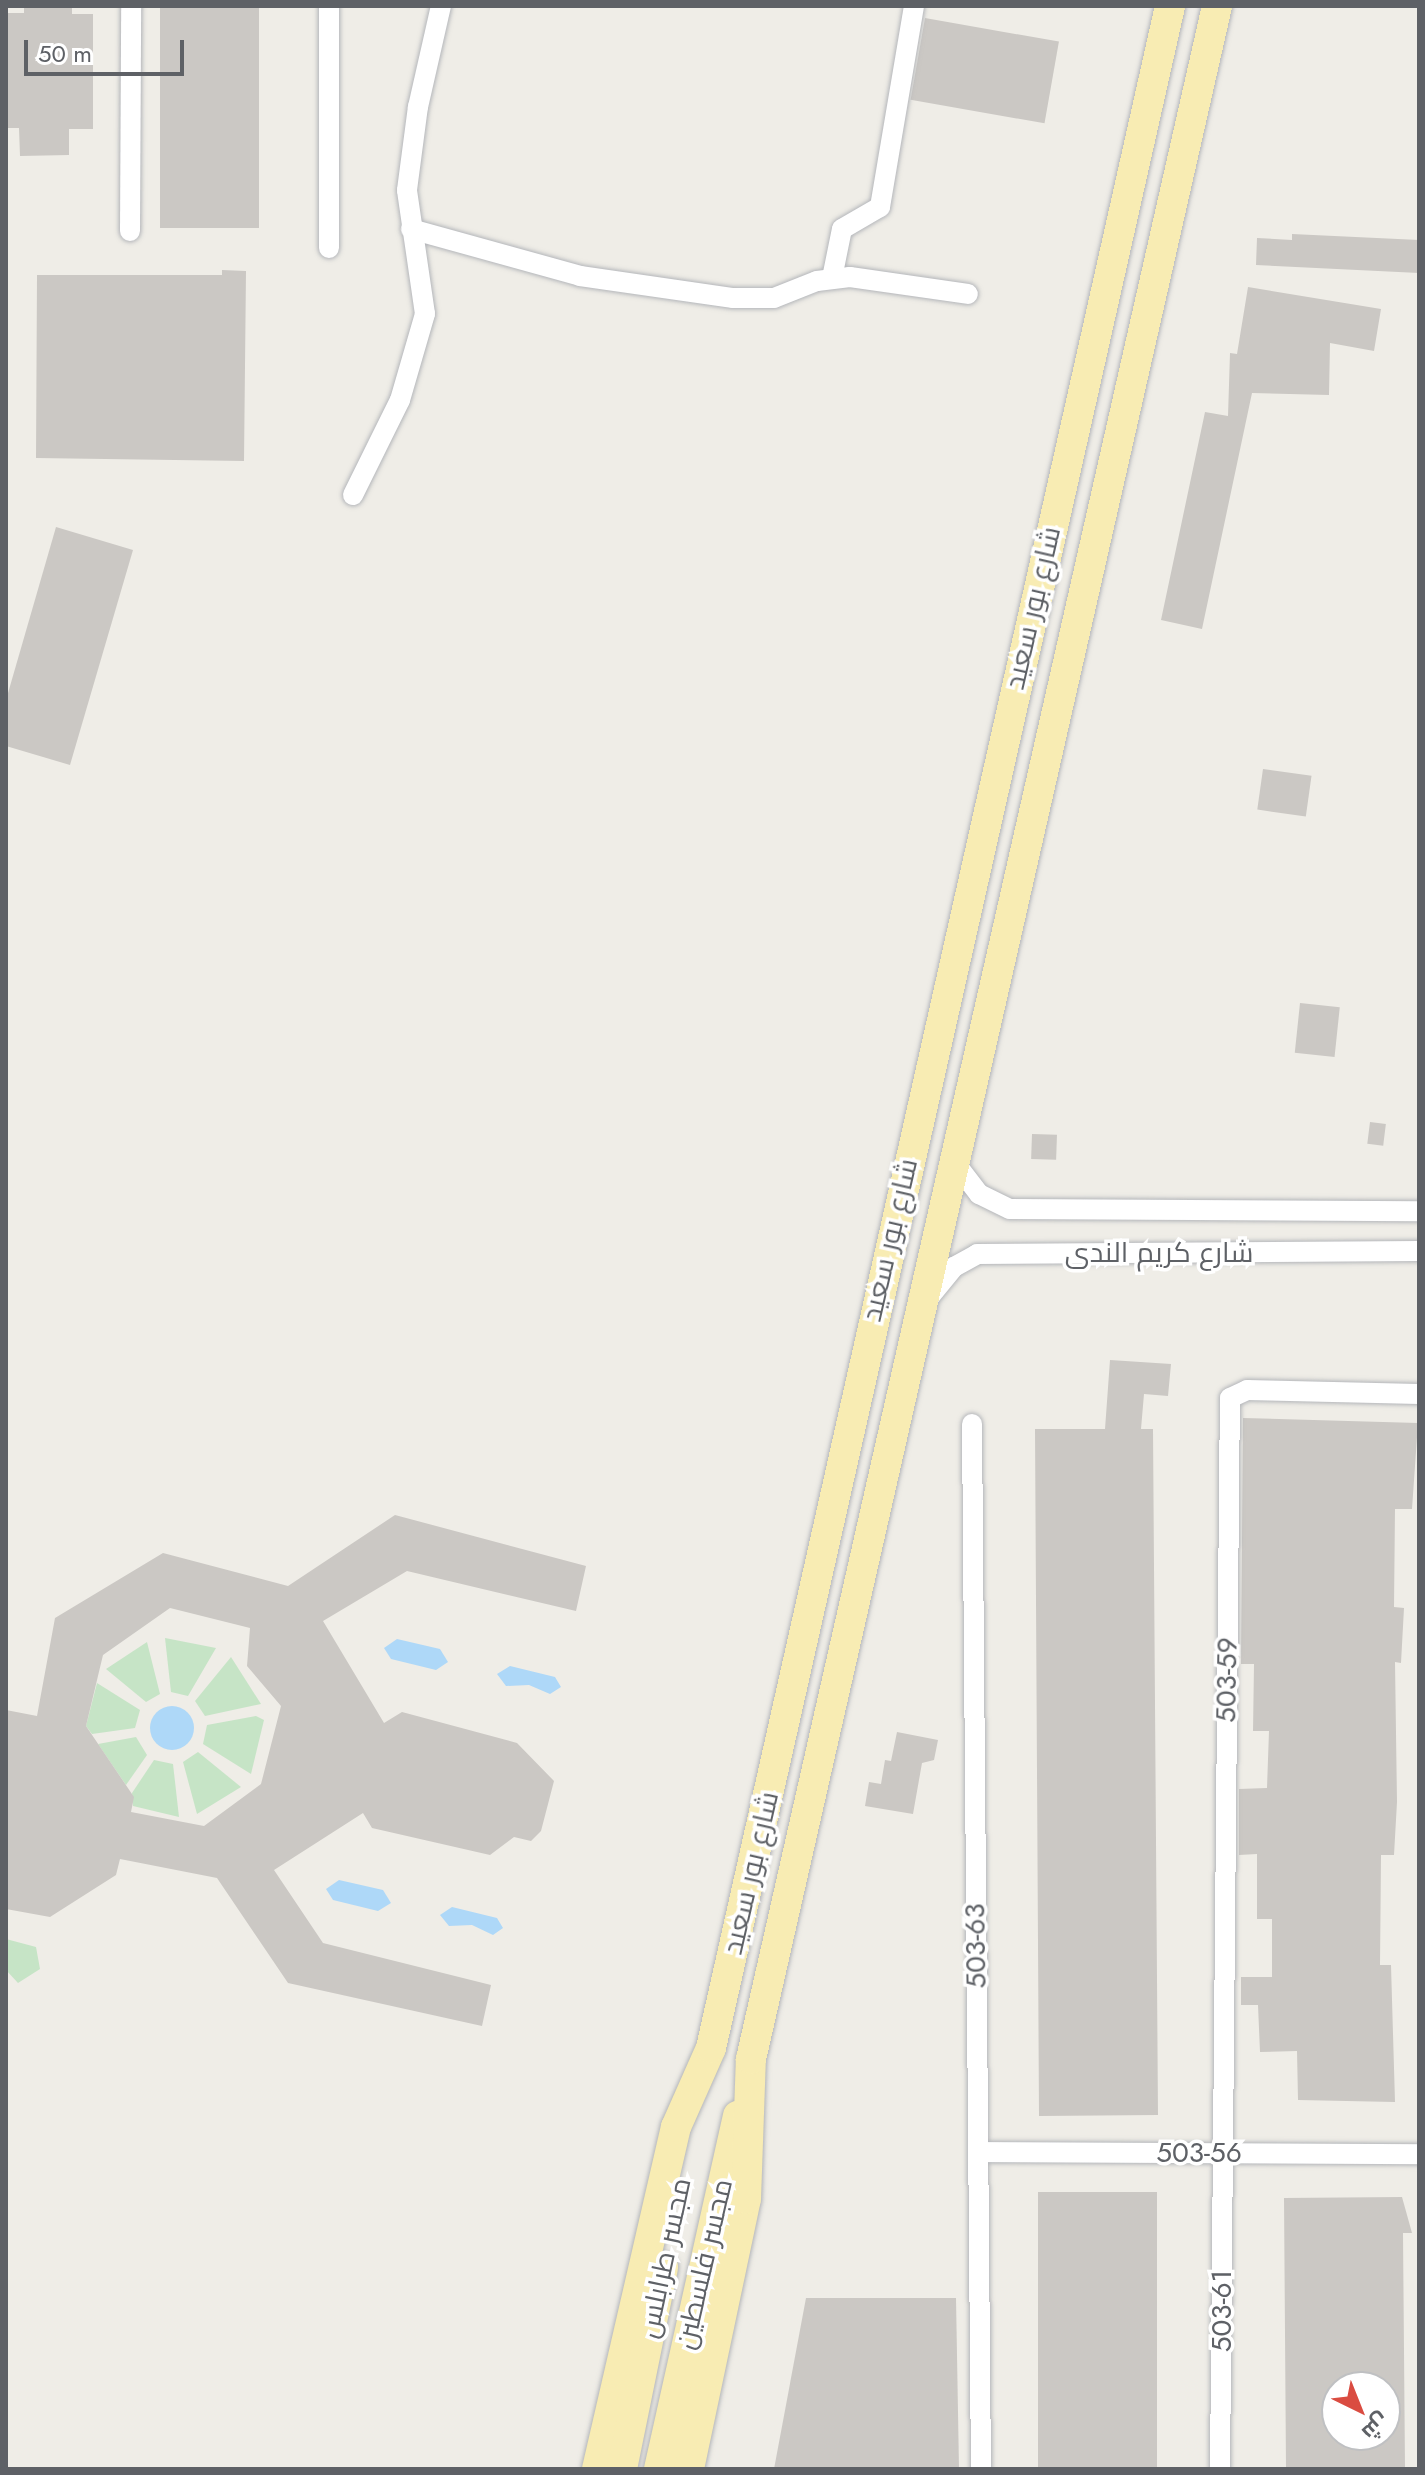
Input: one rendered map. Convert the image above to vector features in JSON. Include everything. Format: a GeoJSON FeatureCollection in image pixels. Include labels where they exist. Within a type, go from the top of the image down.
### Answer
{"type":"FeatureCollection","features":[{"type":"Feature","properties":{"kind":"main road","name":"شارع بور سعيد"},"geometry":{"type":"LineString","coordinates":[[597,2469],[665,2166],[711,2048],[1170,6]]}},
{"type":"Feature","properties":{"kind":"main road","name":"شارع بور سعيد"},"geometry":{"type":"LineString","coordinates":[[689,2469],[746,2199],[751,2059],[1217,6]]}},
{"type":"Feature","properties":{"kind":"main road","name":"مجسر طرابلس"},"geometry":{"type":"LineString","coordinates":[[622,2469],[711,2048]]}},
{"type":"Feature","properties":{"kind":"main road","name":"مجسر فلسطين"},"geometry":{"type":"LineString","coordinates":[[659,2469],[694,2302],[751,2059]]}},
{"type":"Feature","properties":{"kind":"street"},"geometry":{"type":"LineString","coordinates":[[130,231],[131,6]]}},
{"type":"Feature","properties":{"kind":"street"},"geometry":{"type":"LineString","coordinates":[[329,6],[329,248]]}},
{"type":"Feature","properties":{"kind":"street"},"geometry":{"type":"LineString","coordinates":[[353,495],[400,400],[425,314],[426,284],[411,229],[407,190],[418,107],[441,6]]}},
{"type":"Feature","properties":{"kind":"street"},"geometry":{"type":"LineString","coordinates":[[832,278],[842,229],[880,207],[914,6]]}},
{"type":"Feature","properties":{"kind":"street"},"geometry":{"type":"LineString","coordinates":[[411,229],[580,276],[733,298],[774,298],[832,278],[968,294]]}},
{"type":"Feature","properties":{"kind":"street","name":"شارع كريم الندى"},"geometry":{"type":"LineString","coordinates":[[953,1160],[979,1194],[1010,1209],[1419,1211]]}},
{"type":"Feature","properties":{"kind":"street","name":"شارع كريم الندى"},"geometry":{"type":"LineString","coordinates":[[921,1306],[954,1267],[977,1254],[1419,1251]]}},
{"type":"Feature","properties":{"kind":"street","name":"503-59"},"geometry":{"type":"LineString","coordinates":[[1223,2153],[1230,1398],[1247,1390],[1419,1394]]}},
{"type":"Feature","properties":{"kind":"street","name":"503-63"},"geometry":{"type":"LineString","coordinates":[[972,1424],[981,2469]]}},
{"type":"Feature","properties":{"kind":"street","name":"503-56"},"geometry":{"type":"LineString","coordinates":[[978,2152],[1419,2154]]}},
{"type":"Feature","properties":{"kind":"street","name":"503-61"},"geometry":{"type":"LineString","coordinates":[[1220,2469],[1223,2153]]}},
{"type":"Feature","properties":{"kind":"green space"},"geometry":{"type":"Polygon","coordinates":[[[165,1638],[216,1648],[188,1696],[171,1692],[165,1638]]]}},
{"type":"Feature","properties":{"kind":"green space"},"geometry":{"type":"Polygon","coordinates":[[[147,1642],[160,1694],[146,1702],[106,1669],[147,1642]]]}},
{"type":"Feature","properties":{"kind":"green space"},"geometry":{"type":"Polygon","coordinates":[[[231,1657],[261,1704],[205,1716],[195,1701],[231,1657]]]}},
{"type":"Feature","properties":{"kind":"green space"},"geometry":{"type":"Polygon","coordinates":[[[97,1683],[140,1710],[135,1728],[92,1734],[86,1726],[97,1683]]]}},
{"type":"Feature","properties":{"kind":"green space"},"geometry":{"type":"Polygon","coordinates":[[[256,1716],[264,1720],[251,1774],[203,1744],[207,1725],[256,1716]]]}},
{"type":"Feature","properties":{"kind":"green space"},"geometry":{"type":"Polygon","coordinates":[[[136,1737],[147,1755],[126,1785],[98,1744],[136,1737]]]}},
{"type":"Feature","properties":{"kind":"green space"},"geometry":{"type":"Polygon","coordinates":[[[198,1752],[241,1787],[197,1814],[183,1762],[198,1752]]]}},
{"type":"Feature","properties":{"kind":"green space"},"geometry":{"type":"Polygon","coordinates":[[[154,1760],[173,1764],[179,1817],[133,1806],[132,1793],[154,1760]]]}},
{"type":"Feature","properties":{"kind":"green space"},"geometry":{"type":"Polygon","coordinates":[[[6,1939],[36,1947],[40,1969],[18,1983],[6,1970],[6,1939]]]}},
{"type":"Feature","properties":{"kind":"water"},"geometry":{"type":"Polygon","coordinates":[[[397,1639],[440,1649],[448,1662],[436,1670],[391,1659],[384,1648],[397,1639]]]}},
{"type":"Feature","properties":{"kind":"water"},"geometry":{"type":"Polygon","coordinates":[[[510,1666],[555,1677],[561,1687],[550,1694],[529,1685],[506,1686],[497,1674],[510,1666]]]}},
{"type":"Feature","properties":{"kind":"water"},"geometry":{"type":"Polygon","coordinates":[[[172,1706],[187,1713],[194,1728],[187,1743],[172,1750],[157,1743],[150,1728],[157,1713],[172,1706]]]}},
{"type":"Feature","properties":{"kind":"water"},"geometry":{"type":"Polygon","coordinates":[[[339,1880],[383,1890],[391,1903],[378,1911],[333,1900],[326,1889],[339,1880]]]}},
{"type":"Feature","properties":{"kind":"water"},"geometry":{"type":"Polygon","coordinates":[[[452,1907],[497,1918],[503,1928],[493,1935],[472,1925],[449,1926],[440,1915],[452,1907]]]}},
{"type":"Feature","properties":{"kind":"building"},"geometry":{"type":"Polygon","coordinates":[[[24,6],[72,6],[72,14],[93,14],[93,129],[69,129],[69,155],[20,156],[19,128],[6,128],[6,13],[24,13],[24,6]]]}},
{"type":"Feature","properties":{"kind":"building"},"geometry":{"type":"Polygon","coordinates":[[[160,6],[259,6],[259,228],[160,228],[160,6]]]}},
{"type":"Feature","properties":{"kind":"building"},"geometry":{"type":"Polygon","coordinates":[[[925,18],[1059,42],[1045,123],[911,100],[925,18]]]}},
{"type":"Feature","properties":{"kind":"building"},"geometry":{"type":"Polygon","coordinates":[[[1292,234],[1419,240],[1419,273],[1256,265],[1257,238],[1292,240],[1292,234]]]}},
{"type":"Feature","properties":{"kind":"building"},"geometry":{"type":"Polygon","coordinates":[[[222,270],[246,271],[244,461],[36,458],[37,275],[222,275],[222,270]]]}},
{"type":"Feature","properties":{"kind":"building"},"geometry":{"type":"Polygon","coordinates":[[[1248,287],[1381,309],[1374,351],[1330,343],[1329,395],[1252,393],[1202,629],[1161,620],[1205,412],[1228,416],[1230,353],[1237,354],[1248,287]]]}},
{"type":"Feature","properties":{"kind":"building"},"geometry":{"type":"Polygon","coordinates":[[[56,527],[133,550],[70,765],[6,746],[6,700],[56,527]]]}},
{"type":"Feature","properties":{"kind":"building"},"geometry":{"type":"Polygon","coordinates":[[[1263,769],[1312,776],[1306,816],[1257,810],[1263,769]]]}},
{"type":"Feature","properties":{"kind":"building"},"geometry":{"type":"Polygon","coordinates":[[[1300,1003],[1340,1007],[1335,1057],[1295,1053],[1300,1003]]]}},
{"type":"Feature","properties":{"kind":"building"},"geometry":{"type":"Polygon","coordinates":[[[1370,1122],[1386,1124],[1383,1146],[1367,1144],[1370,1122]]]}},
{"type":"Feature","properties":{"kind":"building"},"geometry":{"type":"Polygon","coordinates":[[[1032,1134],[1057,1135],[1056,1160],[1031,1159],[1032,1134]]]}},
{"type":"Feature","properties":{"kind":"building"},"geometry":{"type":"Polygon","coordinates":[[[1110,1360],[1171,1364],[1168,1396],[1144,1394],[1141,1429],[1153,1429],[1158,2115],[1039,2116],[1035,1429],[1105,1429],[1110,1360]]]}},
{"type":"Feature","properties":{"kind":"building"},"geometry":{"type":"Polygon","coordinates":[[[1243,1418],[1418,1423],[1412,1509],[1395,1509],[1394,1607],[1404,1608],[1401,1663],[1395,1662],[1397,1802],[1394,1855],[1381,1855],[1380,1965],[1391,1965],[1395,2102],[1298,2100],[1297,2051],[1260,2052],[1258,2005],[1241,2005],[1241,1977],[1272,1977],[1272,1919],[1257,1919],[1257,1854],[1239,1855],[1239,1789],[1267,1788],[1269,1731],[1253,1731],[1254,1664],[1241,1664],[1243,1418]]]}},
{"type":"Feature","properties":{"kind":"building"},"geometry":{"type":"Polygon","coordinates":[[[395,1515],[586,1566],[576,1611],[407,1571],[323,1621],[384,1723],[402,1712],[517,1743],[554,1781],[541,1831],[531,1841],[514,1837],[490,1855],[372,1828],[363,1813],[274,1870],[323,1943],[491,1985],[482,2026],[288,1983],[217,1878],[120,1859],[116,1875],[50,1917],[6,1909],[6,1710],[37,1716],[55,1618],[163,1553],[288,1586],[395,1515]],[[170,1608],[103,1655],[86,1726],[134,1797],[131,1812],[204,1826],[261,1784],[281,1706],[247,1666],[250,1628],[170,1608]]]}},
{"type":"Feature","properties":{"kind":"building"},"geometry":{"type":"Polygon","coordinates":[[[897,1732],[938,1740],[934,1760],[922,1763],[913,1814],[865,1806],[869,1782],[881,1784],[885,1760],[891,1761],[897,1732]]]}},
{"type":"Feature","properties":{"kind":"building"},"geometry":{"type":"Polygon","coordinates":[[[1038,2192],[1157,2192],[1157,2469],[1038,2469],[1038,2192]]]}},
{"type":"Feature","properties":{"kind":"building"},"geometry":{"type":"Polygon","coordinates":[[[1402,2197],[1412,2233],[1403,2233],[1405,2468],[1286,2468],[1284,2198],[1402,2197]]]}},
{"type":"Feature","properties":{"kind":"building"},"geometry":{"type":"Polygon","coordinates":[[[806,2298],[956,2298],[959,2469],[774,2469],[806,2298]]]}}]}
